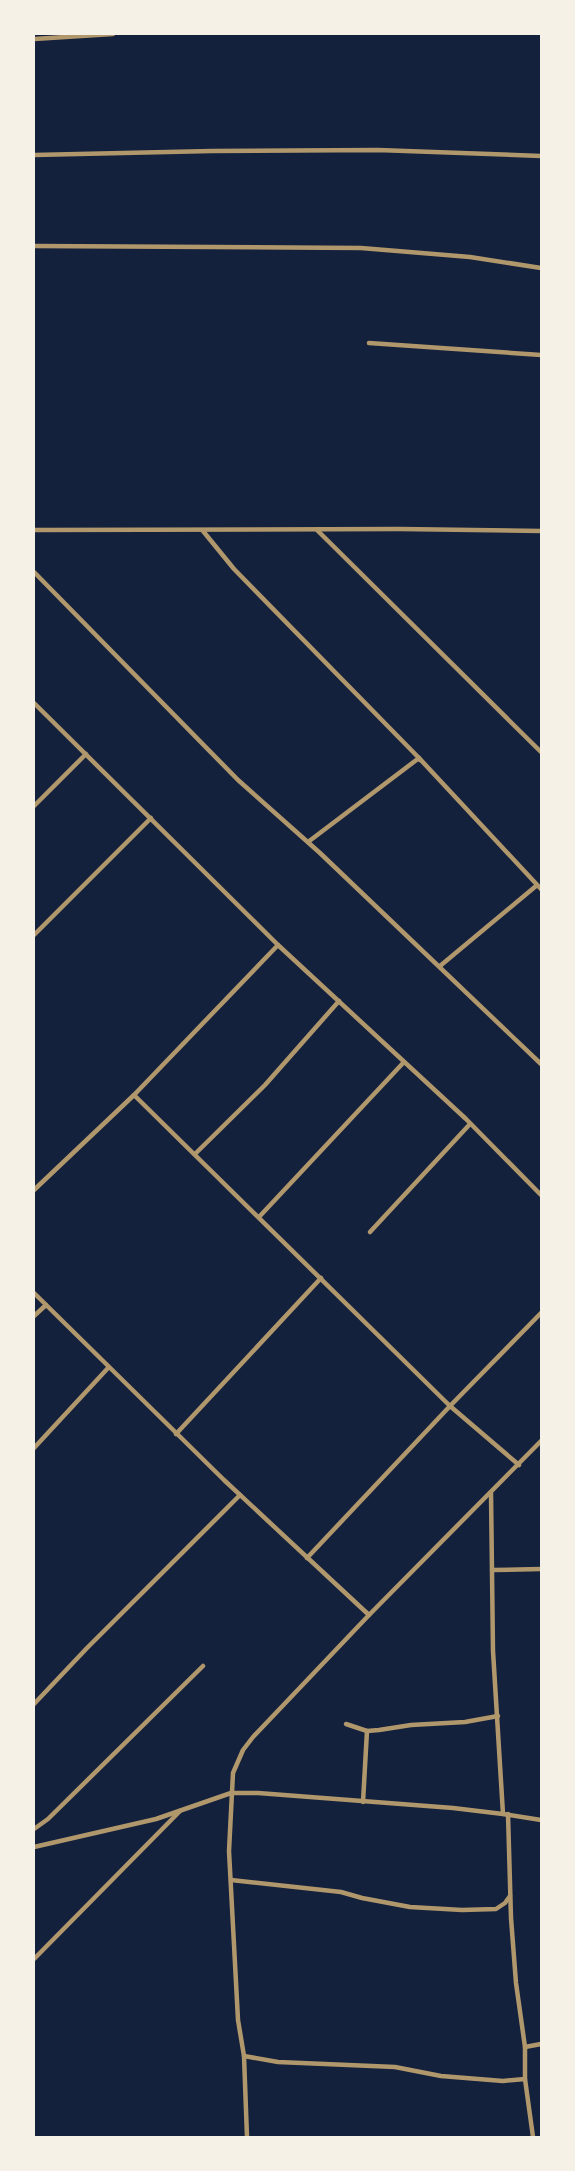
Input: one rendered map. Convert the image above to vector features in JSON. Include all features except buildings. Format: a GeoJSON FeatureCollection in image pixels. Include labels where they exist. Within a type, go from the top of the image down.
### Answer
{"type":"FeatureCollection","features":[{"type":"Feature","properties":{"kind":"street"},"geometry":{"type":"LineString","coordinates":[[34,39],[113,34]]}},
{"type":"Feature","properties":{"kind":"street"},"geometry":{"type":"LineString","coordinates":[[34,155],[202,151],[378,150],[541,156]]}},
{"type":"Feature","properties":{"kind":"street"},"geometry":{"type":"LineString","coordinates":[[34,246],[361,248],[470,257],[541,268]]}},
{"type":"Feature","properties":{"kind":"street"},"geometry":{"type":"LineString","coordinates":[[369,344],[541,355]]}},
{"type":"Feature","properties":{"kind":"street"},"geometry":{"type":"LineString","coordinates":[[34,530],[541,531]]}},
{"type":"Feature","properties":{"kind":"street"},"geometry":{"type":"LineString","coordinates":[[317,530],[541,752]]}},
{"type":"Feature","properties":{"kind":"street"},"geometry":{"type":"LineString","coordinates":[[203,531],[234,568],[418,758],[454,799],[540,889],[440,966]]}},
{"type":"Feature","properties":{"kind":"street"},"geometry":{"type":"LineString","coordinates":[[34,572],[238,780],[308,842],[541,1064]]}},
{"type":"Feature","properties":{"kind":"street"},"geometry":{"type":"LineString","coordinates":[[34,702],[278,945],[470,1124],[541,1195]]}},
{"type":"Feature","properties":{"kind":"street"},"geometry":{"type":"LineString","coordinates":[[34,806],[86,754]]}},
{"type":"Feature","properties":{"kind":"street"},"geometry":{"type":"LineString","coordinates":[[308,842],[418,758]]}},
{"type":"Feature","properties":{"kind":"street"},"geometry":{"type":"LineString","coordinates":[[34,935],[150,818]]}},
{"type":"Feature","properties":{"kind":"street"},"geometry":{"type":"LineString","coordinates":[[34,1190],[134,1095],[278,945]]}},
{"type":"Feature","properties":{"kind":"street"},"geometry":{"type":"LineString","coordinates":[[195,1154],[265,1085],[339,1001]]}},
{"type":"Feature","properties":{"kind":"street"},"geometry":{"type":"LineString","coordinates":[[259,1217],[404,1062]]}},
{"type":"Feature","properties":{"kind":"street"},"geometry":{"type":"LineString","coordinates":[[134,1095],[450,1406],[519,1465]]}},
{"type":"Feature","properties":{"kind":"street"},"geometry":{"type":"LineString","coordinates":[[370,1232],[470,1124]]}},
{"type":"Feature","properties":{"kind":"street"},"geometry":{"type":"LineString","coordinates":[[176,1434],[321,1278]]}},
{"type":"Feature","properties":{"kind":"street"},"geometry":{"type":"LineString","coordinates":[[34,1292],[176,1434],[369,1615]]}},
{"type":"Feature","properties":{"kind":"street"},"geometry":{"type":"LineString","coordinates":[[34,1316],[46,1305]]}},
{"type":"Feature","properties":{"kind":"street"},"geometry":{"type":"LineString","coordinates":[[307,1558],[541,1312]]}},
{"type":"Feature","properties":{"kind":"street"},"geometry":{"type":"LineString","coordinates":[[34,1448],[108,1368]]}},
{"type":"Feature","properties":{"kind":"street"},"geometry":{"type":"LineString","coordinates":[[247,2137],[244,2056],[238,2020],[229,1851],[231,1793],[233,1773],[237,1760],[253,1737],[369,1615],[541,1441]]}},
{"type":"Feature","properties":{"kind":"street"},"geometry":{"type":"LineString","coordinates":[[491,1493],[493,1651],[516,1983],[525,2047],[525,2079],[533,2137]]}},
{"type":"Feature","properties":{"kind":"street"},"geometry":{"type":"LineString","coordinates":[[34,1704],[87,1648],[240,1495]]}},
{"type":"Feature","properties":{"kind":"street"},"geometry":{"type":"LineString","coordinates":[[492,1570],[541,1570]]}},
{"type":"Feature","properties":{"kind":"street"},"geometry":{"type":"LineString","coordinates":[[34,1829],[48,1819],[203,1666]]}},
{"type":"Feature","properties":{"kind":"street"},"geometry":{"type":"LineString","coordinates":[[346,1724],[367,1731],[411,1725],[465,1722],[498,1716]]}},
{"type":"Feature","properties":{"kind":"street"},"geometry":{"type":"LineString","coordinates":[[363,1802],[367,1731]]}},
{"type":"Feature","properties":{"kind":"street"},"geometry":{"type":"LineString","coordinates":[[34,1847],[156,1819],[231,1793],[258,1793],[505,1814],[541,1820]]}},
{"type":"Feature","properties":{"kind":"street"},"geometry":{"type":"LineString","coordinates":[[34,1959],[180,1810]]}},
{"type":"Feature","properties":{"kind":"street"},"geometry":{"type":"LineString","coordinates":[[231,1880],[341,1892],[410,1907],[462,1910],[496,1909],[505,1903],[511,1895]]}},
{"type":"Feature","properties":{"kind":"street"},"geometry":{"type":"LineString","coordinates":[[525,2047],[541,2044]]}},
{"type":"Feature","properties":{"kind":"street"},"geometry":{"type":"LineString","coordinates":[[244,2056],[258,2060],[278,2062],[395,2068],[441,2076],[503,2081],[525,2079]]}}]}
